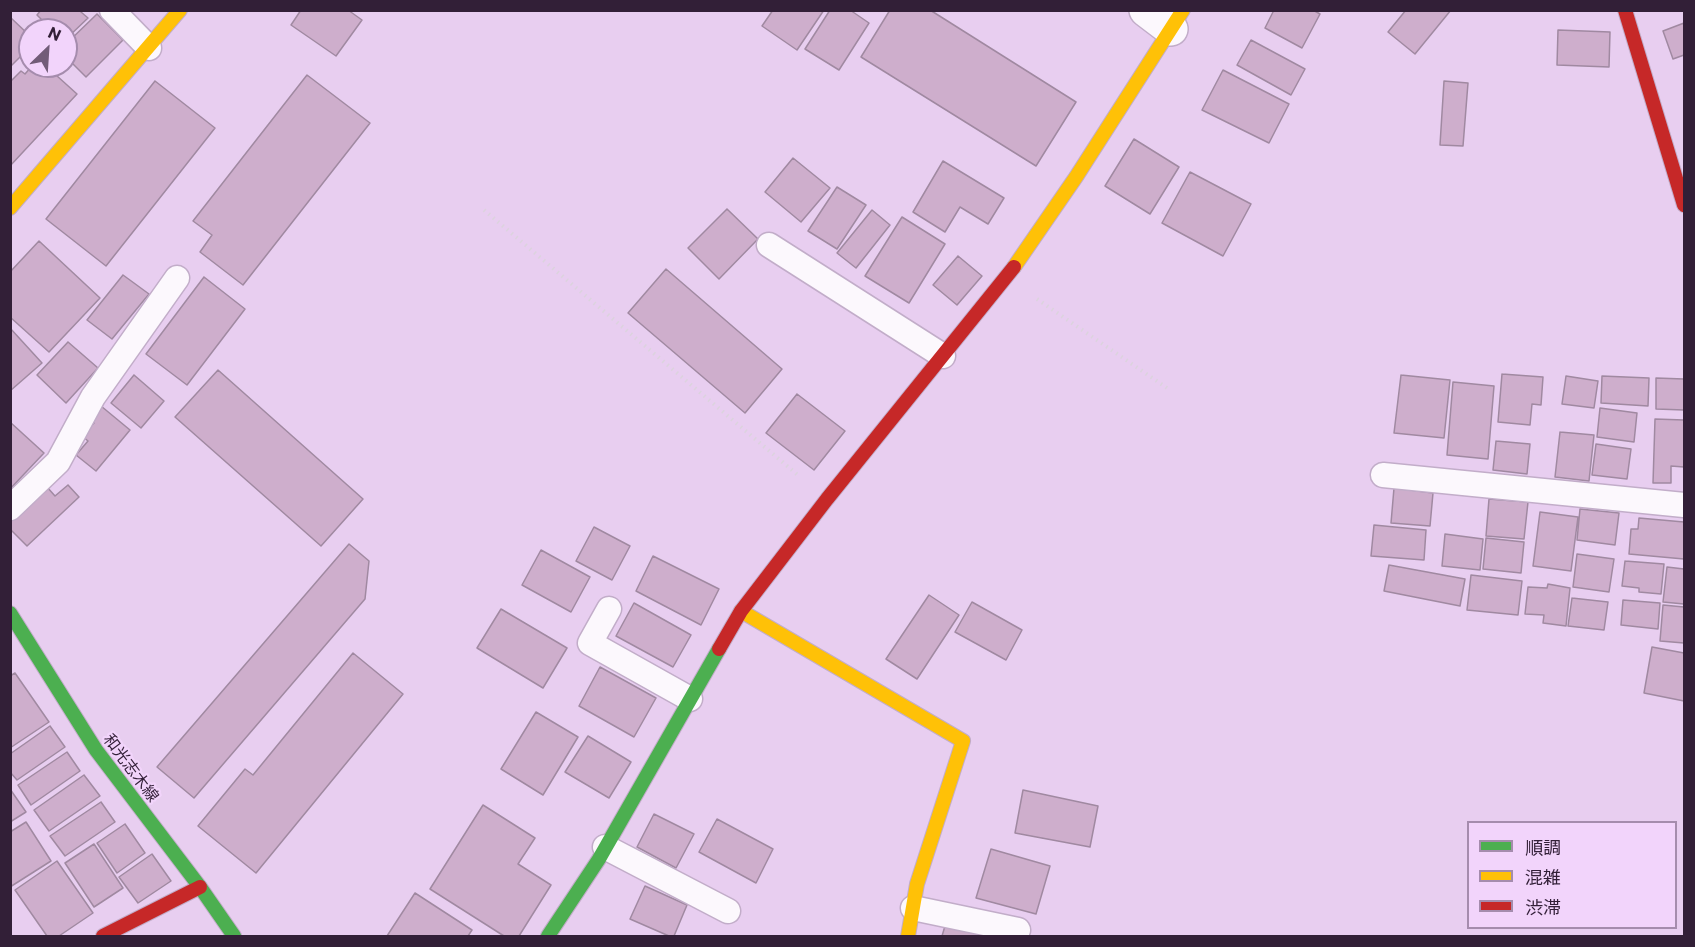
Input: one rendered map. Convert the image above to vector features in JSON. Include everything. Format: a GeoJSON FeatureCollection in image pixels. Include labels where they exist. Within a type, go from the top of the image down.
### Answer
{"type":"FeatureCollection","features":[{"type":"Feature","properties":{"kind":"street"},"geometry":{"type":"LineString","coordinates":[[10,208],[180,10]]}},
{"type":"Feature","properties":{"kind":"street"},"geometry":{"type":"LineString","coordinates":[[1625,10],[1684,205]]}},
{"type":"Feature","properties":{"kind":"street"},"geometry":{"type":"LineString","coordinates":[[548,936],[606,847],[741,611],[827,499],[1006,278],[1076,177],[1167,17]]}},
{"type":"Feature","properties":{"kind":"street"},"geometry":{"type":"LineString","coordinates":[[741,611],[963,741],[917,884],[908,936]]}},
{"type":"Feature","properties":{"kind":"street","name":"和光志木線"},"geometry":{"type":"LineString","coordinates":[[10,613],[96,750],[200,887],[234,936]]}},
{"type":"Feature","properties":{"kind":"street"},"geometry":{"type":"LineString","coordinates":[[103,936],[200,887]]}},
{"type":"Feature","properties":{"kind":"lane"},"geometry":{"type":"LineString","coordinates":[[112,10],[149,48]]}},
{"type":"Feature","properties":{"kind":"lane"},"geometry":{"type":"LineString","coordinates":[[769,245],[942,356]]}},
{"type":"Feature","properties":{"kind":"lane"},"geometry":{"type":"LineString","coordinates":[[10,508],[58,462],[93,398],[177,278]]}},
{"type":"Feature","properties":{"kind":"lane"},"geometry":{"type":"LineString","coordinates":[[1383,475],[1684,505]]}},
{"type":"Feature","properties":{"kind":"lane"},"geometry":{"type":"LineString","coordinates":[[609,609],[590,643],[690,699]]}},
{"type":"Feature","properties":{"kind":"lane"},"geometry":{"type":"LineString","coordinates":[[606,847],[728,911]]}},
{"type":"Feature","properties":{"kind":"lane"},"geometry":{"type":"LineString","coordinates":[[913,908],[1018,930]]}},
{"type":"Feature","properties":{"kind":"path"},"geometry":{"type":"LineString","coordinates":[[484,210],[827,499]]}},
{"type":"Feature","properties":{"kind":"path"},"geometry":{"type":"LineString","coordinates":[[1006,278],[1167,388]]}},
{"type":"Feature","properties":{"kind":"building"},"geometry":{"type":"Polygon","coordinates":[[[41,10],[82,10],[81,12],[88,18],[78,28],[78,18],[40,18],[37,15],[41,10]]]}},
{"type":"Feature","properties":{"kind":"building"},"geometry":{"type":"Polygon","coordinates":[[[301,10],[348,10],[362,20],[336,56],[291,25],[301,10]]]}},
{"type":"Feature","properties":{"kind":"building"},"geometry":{"type":"Polygon","coordinates":[[[773,10],[824,10],[797,50],[762,26],[773,10]]]}},
{"type":"Feature","properties":{"kind":"building"},"geometry":{"type":"Polygon","coordinates":[[[830,10],[850,10],[869,23],[839,70],[805,49],[830,10]]]}},
{"type":"Feature","properties":{"kind":"building"},"geometry":{"type":"Polygon","coordinates":[[[890,10],[930,10],[1076,102],[1036,166],[861,57],[890,10]]]}},
{"type":"Feature","properties":{"kind":"building"},"geometry":{"type":"Polygon","coordinates":[[[1274,10],[1313,10],[1320,14],[1302,48],[1265,28],[1274,10]]]}},
{"type":"Feature","properties":{"kind":"building"},"geometry":{"type":"Polygon","coordinates":[[[1406,10],[1451,10],[1415,54],[1388,32],[1406,10]]]}},
{"type":"Feature","properties":{"kind":"building"},"geometry":{"type":"Polygon","coordinates":[[[97,14],[123,40],[86,77],[78,69],[78,32],[97,14]]]}},
{"type":"Feature","properties":{"kind":"building"},"geometry":{"type":"Polygon","coordinates":[[[10,17],[18,25],[18,59],[10,67],[10,17]]]}},
{"type":"Feature","properties":{"kind":"building"},"geometry":{"type":"Polygon","coordinates":[[[1684,23],[1684,55],[1673,59],[1663,31],[1684,23]]]}},
{"type":"Feature","properties":{"kind":"building"},"geometry":{"type":"Polygon","coordinates":[[[1558,30],[1610,32],[1609,67],[1557,65],[1558,30]]]}},
{"type":"Feature","properties":{"kind":"building"},"geometry":{"type":"Polygon","coordinates":[[[1251,40],[1305,69],[1291,95],[1237,65],[1251,40]]]}},
{"type":"Feature","properties":{"kind":"building"},"geometry":{"type":"Polygon","coordinates":[[[1223,70],[1289,104],[1269,143],[1202,110],[1223,70]]]}},
{"type":"Feature","properties":{"kind":"building"},"geometry":{"type":"Polygon","coordinates":[[[18,74],[18,78],[59,78],[77,94],[10,166],[10,82],[18,74]]]}},
{"type":"Feature","properties":{"kind":"building"},"geometry":{"type":"Polygon","coordinates":[[[307,75],[370,123],[243,285],[200,252],[212,235],[193,221],[307,75]]]}},
{"type":"Feature","properties":{"kind":"building"},"geometry":{"type":"Polygon","coordinates":[[[155,81],[215,128],[106,266],[46,219],[155,81]]]}},
{"type":"Feature","properties":{"kind":"building"},"geometry":{"type":"Polygon","coordinates":[[[1444,81],[1468,83],[1463,146],[1440,145],[1444,81]]]}},
{"type":"Feature","properties":{"kind":"building"},"geometry":{"type":"Polygon","coordinates":[[[1134,139],[1179,167],[1150,214],[1105,186],[1134,139]]]}},
{"type":"Feature","properties":{"kind":"building"},"geometry":{"type":"Polygon","coordinates":[[[793,158],[830,188],[801,222],[765,192],[793,158]]]}},
{"type":"Feature","properties":{"kind":"building"},"geometry":{"type":"Polygon","coordinates":[[[943,161],[1004,198],[988,224],[960,207],[945,232],[913,212],[943,161]]]}},
{"type":"Feature","properties":{"kind":"building"},"geometry":{"type":"Polygon","coordinates":[[[1190,172],[1251,204],[1223,256],[1162,223],[1190,172]]]}},
{"type":"Feature","properties":{"kind":"building"},"geometry":{"type":"Polygon","coordinates":[[[837,187],[866,205],[837,249],[808,231],[837,187]]]}},
{"type":"Feature","properties":{"kind":"building"},"geometry":{"type":"Polygon","coordinates":[[[727,209],[758,239],[719,279],[688,248],[727,209]]]}},
{"type":"Feature","properties":{"kind":"building"},"geometry":{"type":"Polygon","coordinates":[[[872,210],[890,225],[856,268],[837,253],[872,210]]]}},
{"type":"Feature","properties":{"kind":"building"},"geometry":{"type":"Polygon","coordinates":[[[902,217],[945,244],[909,303],[865,276],[902,217]]]}},
{"type":"Feature","properties":{"kind":"building"},"geometry":{"type":"Polygon","coordinates":[[[39,241],[100,298],[49,352],[10,317],[10,272],[39,241]]]}},
{"type":"Feature","properties":{"kind":"building"},"geometry":{"type":"Polygon","coordinates":[[[958,256],[982,276],[957,305],[933,285],[958,256]]]}},
{"type":"Feature","properties":{"kind":"building"},"geometry":{"type":"Polygon","coordinates":[[[666,269],[782,369],[745,413],[628,313],[666,269]]]}},
{"type":"Feature","properties":{"kind":"building"},"geometry":{"type":"Polygon","coordinates":[[[123,275],[149,294],[112,339],[87,320],[123,275]]]}},
{"type":"Feature","properties":{"kind":"building"},"geometry":{"type":"Polygon","coordinates":[[[204,277],[245,309],[187,385],[146,354],[204,277]]]}},
{"type":"Feature","properties":{"kind":"building"},"geometry":{"type":"Polygon","coordinates":[[[10,328],[42,363],[10,391],[10,328]]]}},
{"type":"Feature","properties":{"kind":"building"},"geometry":{"type":"Polygon","coordinates":[[[68,342],[98,368],[66,403],[37,375],[68,342]]]}},
{"type":"Feature","properties":{"kind":"building"},"geometry":{"type":"Polygon","coordinates":[[[218,370],[363,499],[321,546],[175,417],[218,370]]]}},
{"type":"Feature","properties":{"kind":"building"},"geometry":{"type":"Polygon","coordinates":[[[1502,374],[1543,377],[1541,405],[1532,404],[1530,425],[1498,422],[1502,374]]]}},
{"type":"Feature","properties":{"kind":"building"},"geometry":{"type":"Polygon","coordinates":[[[134,375],[164,401],[141,428],[111,403],[134,375]]]}},
{"type":"Feature","properties":{"kind":"building"},"geometry":{"type":"Polygon","coordinates":[[[1401,375],[1450,380],[1444,438],[1394,433],[1401,375]]]}},
{"type":"Feature","properties":{"kind":"building"},"geometry":{"type":"Polygon","coordinates":[[[1566,376],[1598,381],[1594,408],[1562,404],[1566,376]]]}},
{"type":"Feature","properties":{"kind":"building"},"geometry":{"type":"Polygon","coordinates":[[[1602,376],[1649,378],[1648,406],[1601,403],[1602,376]]]}},
{"type":"Feature","properties":{"kind":"building"},"geometry":{"type":"Polygon","coordinates":[[[1656,378],[1684,379],[1684,410],[1656,409],[1656,378]]]}},
{"type":"Feature","properties":{"kind":"building"},"geometry":{"type":"Polygon","coordinates":[[[1453,382],[1494,386],[1488,459],[1447,455],[1453,382]]]}},
{"type":"Feature","properties":{"kind":"building"},"geometry":{"type":"Polygon","coordinates":[[[797,394],[845,431],[814,470],[766,433],[797,394]]]}},
{"type":"Feature","properties":{"kind":"building"},"geometry":{"type":"Polygon","coordinates":[[[101,406],[130,430],[96,471],[76,455],[88,441],[82,436],[94,423],[90,419],[101,406]]]}},
{"type":"Feature","properties":{"kind":"building"},"geometry":{"type":"Polygon","coordinates":[[[1600,408],[1637,413],[1634,442],[1597,437],[1600,408]]]}},
{"type":"Feature","properties":{"kind":"building"},"geometry":{"type":"Polygon","coordinates":[[[1655,419],[1684,420],[1684,467],[1671,466],[1671,483],[1653,483],[1655,419]]]}},
{"type":"Feature","properties":{"kind":"building"},"geometry":{"type":"Polygon","coordinates":[[[10,422],[44,453],[10,489],[10,422]]]}},
{"type":"Feature","properties":{"kind":"building"},"geometry":{"type":"Polygon","coordinates":[[[1560,432],[1594,435],[1589,481],[1555,477],[1560,432]]]}},
{"type":"Feature","properties":{"kind":"building"},"geometry":{"type":"Polygon","coordinates":[[[1496,441],[1530,444],[1527,474],[1493,470],[1496,441]]]}},
{"type":"Feature","properties":{"kind":"building"},"geometry":{"type":"Polygon","coordinates":[[[1596,444],[1631,449],[1627,479],[1592,475],[1596,444]]]}},
{"type":"Feature","properties":{"kind":"building"},"geometry":{"type":"Polygon","coordinates":[[[68,485],[79,497],[27,546],[10,529],[10,522],[47,487],[55,496],[68,485]]]}},
{"type":"Feature","properties":{"kind":"building"},"geometry":{"type":"Polygon","coordinates":[[[1394,488],[1433,493],[1430,526],[1391,523],[1394,488]]]}},
{"type":"Feature","properties":{"kind":"building"},"geometry":{"type":"Polygon","coordinates":[[[1489,499],[1528,502],[1524,539],[1486,536],[1489,499]]]}},
{"type":"Feature","properties":{"kind":"building"},"geometry":{"type":"Polygon","coordinates":[[[1580,509],[1619,513],[1615,545],[1577,540],[1580,509]]]}},
{"type":"Feature","properties":{"kind":"building"},"geometry":{"type":"Polygon","coordinates":[[[1540,512],[1578,517],[1571,571],[1533,566],[1540,512]]]}},
{"type":"Feature","properties":{"kind":"building"},"geometry":{"type":"Polygon","coordinates":[[[1639,518],[1684,522],[1684,559],[1629,554],[1631,529],[1638,529],[1639,518]]]}},
{"type":"Feature","properties":{"kind":"building"},"geometry":{"type":"Polygon","coordinates":[[[1374,525],[1426,530],[1424,560],[1371,556],[1374,525]]]}},
{"type":"Feature","properties":{"kind":"building"},"geometry":{"type":"Polygon","coordinates":[[[594,527],[630,546],[612,580],[576,561],[594,527]]]}},
{"type":"Feature","properties":{"kind":"building"},"geometry":{"type":"Polygon","coordinates":[[[1445,534],[1483,539],[1480,570],[1442,566],[1445,534]]]}},
{"type":"Feature","properties":{"kind":"building"},"geometry":{"type":"Polygon","coordinates":[[[1486,538],[1524,542],[1521,573],[1483,569],[1486,538]]]}},
{"type":"Feature","properties":{"kind":"building"},"geometry":{"type":"Polygon","coordinates":[[[349,544],[369,561],[365,599],[194,798],[157,767],[349,544]]]}},
{"type":"Feature","properties":{"kind":"building"},"geometry":{"type":"Polygon","coordinates":[[[541,550],[590,577],[571,612],[522,585],[541,550]]]}},
{"type":"Feature","properties":{"kind":"building"},"geometry":{"type":"Polygon","coordinates":[[[1577,554],[1614,559],[1609,592],[1573,587],[1577,554]]]}},
{"type":"Feature","properties":{"kind":"building"},"geometry":{"type":"Polygon","coordinates":[[[653,556],[719,589],[701,625],[636,591],[653,556]]]}},
{"type":"Feature","properties":{"kind":"building"},"geometry":{"type":"Polygon","coordinates":[[[1625,561],[1664,564],[1661,594],[1639,592],[1639,588],[1622,586],[1625,561]]]}},
{"type":"Feature","properties":{"kind":"building"},"geometry":{"type":"Polygon","coordinates":[[[1389,565],[1465,579],[1460,606],[1384,591],[1389,565]]]}},
{"type":"Feature","properties":{"kind":"building"},"geometry":{"type":"Polygon","coordinates":[[[1667,567],[1684,569],[1684,604],[1663,602],[1667,567]]]}},
{"type":"Feature","properties":{"kind":"building"},"geometry":{"type":"Polygon","coordinates":[[[1471,575],[1522,581],[1518,615],[1467,610],[1471,575]]]}},
{"type":"Feature","properties":{"kind":"building"},"geometry":{"type":"Polygon","coordinates":[[[1548,584],[1570,588],[1566,626],[1543,623],[1544,615],[1525,614],[1528,587],[1547,588],[1548,584]]]}},
{"type":"Feature","properties":{"kind":"building"},"geometry":{"type":"Polygon","coordinates":[[[929,595],[959,615],[917,679],[886,659],[929,595]]]}},
{"type":"Feature","properties":{"kind":"building"},"geometry":{"type":"Polygon","coordinates":[[[1572,598],[1608,602],[1604,630],[1568,626],[1572,598]]]}},
{"type":"Feature","properties":{"kind":"building"},"geometry":{"type":"Polygon","coordinates":[[[1623,600],[1660,603],[1658,629],[1621,625],[1623,600]]]}},
{"type":"Feature","properties":{"kind":"building"},"geometry":{"type":"Polygon","coordinates":[[[972,602],[1022,630],[1006,660],[955,632],[972,602]]]}},
{"type":"Feature","properties":{"kind":"building"},"geometry":{"type":"Polygon","coordinates":[[[634,603],[691,635],[673,667],[616,636],[634,603]]]}},
{"type":"Feature","properties":{"kind":"building"},"geometry":{"type":"Polygon","coordinates":[[[1663,605],[1684,607],[1684,643],[1660,641],[1663,605]]]}},
{"type":"Feature","properties":{"kind":"building"},"geometry":{"type":"Polygon","coordinates":[[[501,609],[567,648],[543,688],[477,648],[501,609]]]}},
{"type":"Feature","properties":{"kind":"building"},"geometry":{"type":"Polygon","coordinates":[[[1652,647],[1684,653],[1684,701],[1644,693],[1652,647]]]}},
{"type":"Feature","properties":{"kind":"building"},"geometry":{"type":"Polygon","coordinates":[[[353,653],[403,694],[256,873],[198,826],[245,769],[253,775],[353,653]]]}},
{"type":"Feature","properties":{"kind":"building"},"geometry":{"type":"Polygon","coordinates":[[[600,667],[656,698],[634,737],[579,706],[600,667]]]}},
{"type":"Feature","properties":{"kind":"building"},"geometry":{"type":"Polygon","coordinates":[[[15,673],[49,722],[10,748],[10,676],[15,673]]]}},
{"type":"Feature","properties":{"kind":"building"},"geometry":{"type":"Polygon","coordinates":[[[536,712],[578,737],[543,795],[501,769],[536,712]]]}},
{"type":"Feature","properties":{"kind":"building"},"geometry":{"type":"Polygon","coordinates":[[[50,726],[65,747],[17,780],[10,772],[10,754],[50,726]]]}},
{"type":"Feature","properties":{"kind":"building"},"geometry":{"type":"Polygon","coordinates":[[[588,736],[631,762],[609,798],[565,772],[588,736]]]}},
{"type":"Feature","properties":{"kind":"building"},"geometry":{"type":"Polygon","coordinates":[[[67,752],[80,771],[31,805],[18,785],[67,752]]]}},
{"type":"Feature","properties":{"kind":"building"},"geometry":{"type":"Polygon","coordinates":[[[84,775],[100,796],[49,831],[34,810],[84,775]]]}},
{"type":"Feature","properties":{"kind":"building"},"geometry":{"type":"Polygon","coordinates":[[[10,789],[26,812],[10,822],[10,789]]]}},
{"type":"Feature","properties":{"kind":"building"},"geometry":{"type":"Polygon","coordinates":[[[1023,790],[1098,806],[1090,847],[1015,833],[1023,790]]]}},
{"type":"Feature","properties":{"kind":"building"},"geometry":{"type":"Polygon","coordinates":[[[101,802],[115,822],[65,856],[50,836],[101,802]]]}},
{"type":"Feature","properties":{"kind":"building"},"geometry":{"type":"Polygon","coordinates":[[[483,805],[535,838],[518,864],[551,885],[519,936],[504,936],[430,889],[483,805]]]}},
{"type":"Feature","properties":{"kind":"building"},"geometry":{"type":"Polygon","coordinates":[[[654,814],[694,834],[676,868],[637,847],[654,814]]]}},
{"type":"Feature","properties":{"kind":"building"},"geometry":{"type":"Polygon","coordinates":[[[717,819],[773,849],[756,883],[699,852],[717,819]]]}},
{"type":"Feature","properties":{"kind":"building"},"geometry":{"type":"Polygon","coordinates":[[[26,822],[51,861],[10,887],[10,832],[26,822]]]}},
{"type":"Feature","properties":{"kind":"building"},"geometry":{"type":"Polygon","coordinates":[[[125,824],[145,853],[117,873],[97,843],[125,824]]]}},
{"type":"Feature","properties":{"kind":"building"},"geometry":{"type":"Polygon","coordinates":[[[94,844],[123,888],[94,907],[65,863],[94,844]]]}},
{"type":"Feature","properties":{"kind":"building"},"geometry":{"type":"Polygon","coordinates":[[[991,849],[1050,866],[1036,914],[976,898],[991,849]]]}},
{"type":"Feature","properties":{"kind":"building"},"geometry":{"type":"Polygon","coordinates":[[[152,854],[171,881],[138,903],[119,877],[152,854]]]}},
{"type":"Feature","properties":{"kind":"building"},"geometry":{"type":"Polygon","coordinates":[[[57,861],[93,913],[59,936],[47,936],[15,890],[57,861]]]}},
{"type":"Feature","properties":{"kind":"building"},"geometry":{"type":"Polygon","coordinates":[[[645,886],[687,905],[674,936],[669,936],[630,919],[645,886]]]}},
{"type":"Feature","properties":{"kind":"building"},"geometry":{"type":"Polygon","coordinates":[[[415,893],[472,930],[468,936],[387,936],[415,893]]]}},
{"type":"Feature","properties":{"kind":"building"},"geometry":{"type":"Polygon","coordinates":[[[945,926],[987,936],[942,936],[945,926]]]}},
{"type":"Feature","properties":{"kind":"traffic: fast"},"geometry":{"type":"LineString","coordinates":[[10,613],[96,750],[200,887],[234,936]]}},
{"type":"Feature","properties":{"kind":"traffic: fast"},"geometry":{"type":"LineString","coordinates":[[548,936],[599,859],[719,649]]}},
{"type":"Feature","properties":{"kind":"traffic: slow"},"geometry":{"type":"LineString","coordinates":[[10,208],[180,10]]}},
{"type":"Feature","properties":{"kind":"traffic: slow"},"geometry":{"type":"LineString","coordinates":[[1014,267],[1076,177],[1183,10]]}},
{"type":"Feature","properties":{"kind":"traffic: slow"},"geometry":{"type":"LineString","coordinates":[[741,611],[963,741],[917,884],[908,936]]}},
{"type":"Feature","properties":{"kind":"traffic: jam"},"geometry":{"type":"LineString","coordinates":[[1625,10],[1684,205]]}},
{"type":"Feature","properties":{"kind":"traffic: jam"},"geometry":{"type":"LineString","coordinates":[[719,649],[741,611],[827,499],[1014,267]]}},
{"type":"Feature","properties":{"kind":"traffic: jam"},"geometry":{"type":"LineString","coordinates":[[103,936],[200,887]]}}]}
